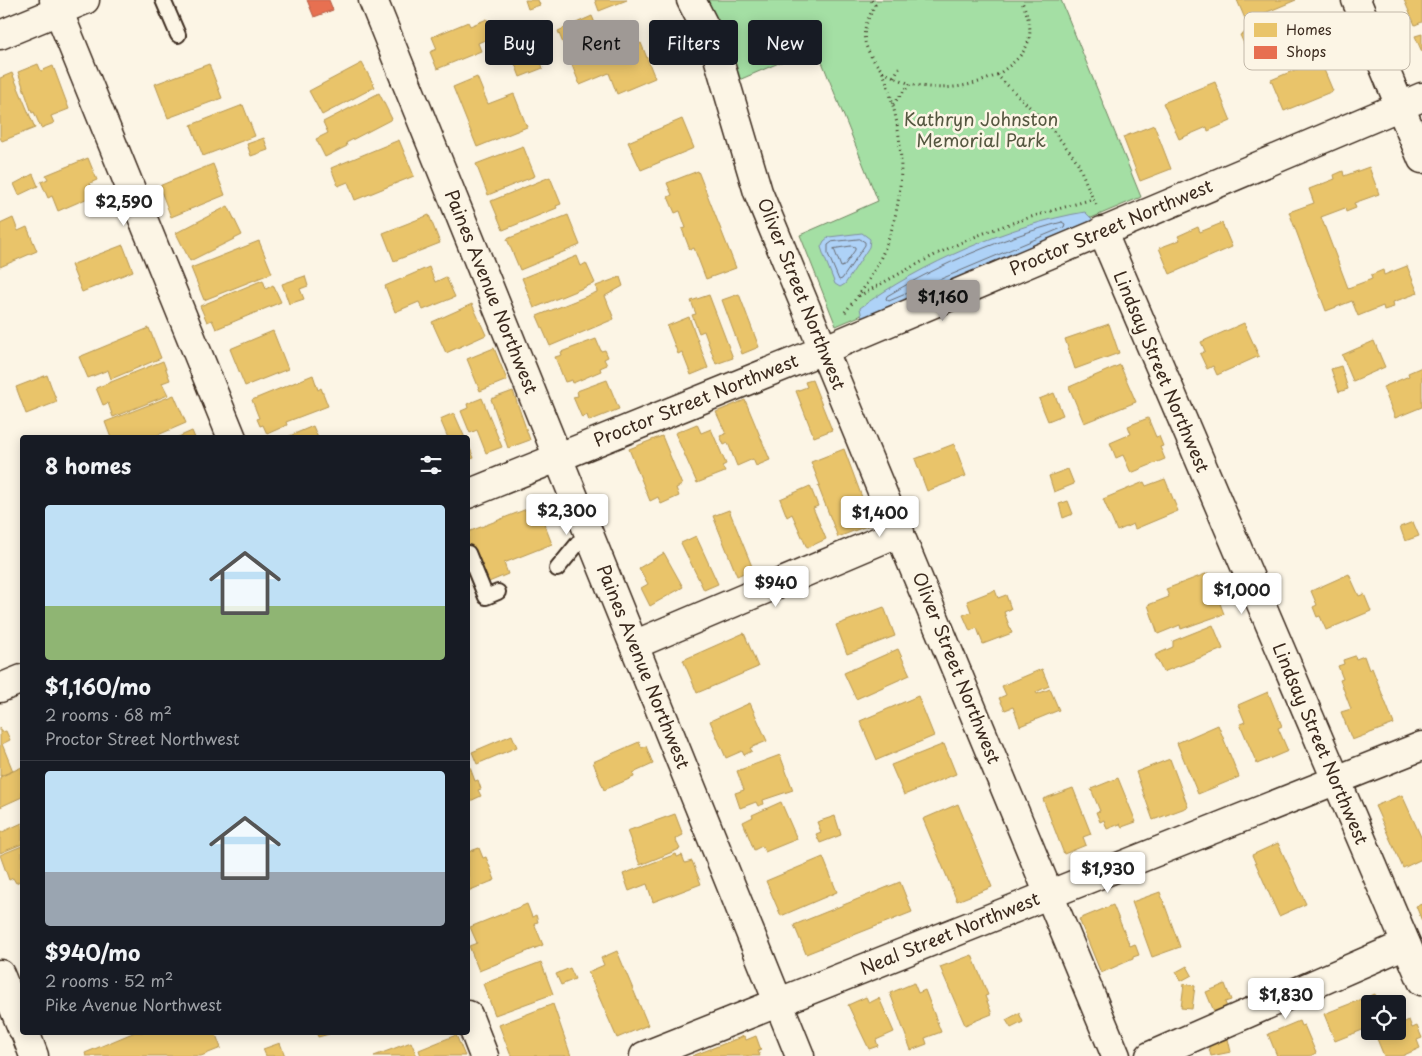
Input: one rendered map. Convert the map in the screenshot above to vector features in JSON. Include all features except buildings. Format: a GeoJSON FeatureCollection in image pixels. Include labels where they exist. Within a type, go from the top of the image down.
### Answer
{"type":"FeatureCollection","features":[{"type":"Feature","properties":{"kind":"street"},"geometry":{"type":"LineString","coordinates":[[0,36],[57,6],[85,0]]}},
{"type":"Feature","properties":{"kind":"street","name":"Paines Avenue Northwest"},"geometry":{"type":"LineString","coordinates":[[373,0],[800,1056]]}},
{"type":"Feature","properties":{"kind":"street","name":"Oliver Street Northwest"},"geometry":{"type":"LineString","coordinates":[[691,0],[715,47],[758,192],[1116,1056]]}},
{"type":"Feature","properties":{"kind":"street"},"geometry":{"type":"LineString","coordinates":[[1356,0],[1363,12]]}},
{"type":"Feature","properties":{"kind":"street"},"geometry":{"type":"LineString","coordinates":[[57,6],[231,435]]}},
{"type":"Feature","properties":{"kind":"street"},"geometry":{"type":"LineString","coordinates":[[1394,70],[1411,101],[1422,159]]}},
{"type":"Feature","properties":{"kind":"street","name":"Proctor Street Northwest"},"geometry":{"type":"LineString","coordinates":[[470,493],[823,350],[1100,219],[1411,101]]}},
{"type":"Feature","properties":{"kind":"street","name":"Lindsay Street Northwest"},"geometry":{"type":"LineString","coordinates":[[1100,219],[1422,981]]}},
{"type":"Feature","properties":{"kind":"street"},"geometry":{"type":"LineString","coordinates":[[634,645],[900,532]]}},
{"type":"Feature","properties":{"kind":"street"},"geometry":{"type":"LineString","coordinates":[[0,688],[20,680]]}},
{"type":"Feature","properties":{"kind":"street","name":"Neal Street Northwest"},"geometry":{"type":"LineString","coordinates":[[644,1056],[1422,746]]}},
{"type":"Feature","properties":{"kind":"street"},"geometry":{"type":"LineString","coordinates":[[1150,1056],[1406,944]]}},
{"type":"Feature","properties":{"kind":"street"},"geometry":{"type":"LineString","coordinates":[[0,974],[20,1023]]}},
{"type":"Feature","properties":{"kind":"street"},"geometry":{"type":"LineString","coordinates":[[470,1019],[484,1056]]}},
{"type":"Feature","properties":{"kind":"street"},"geometry":{"type":"LineString","coordinates":[[25,1035],[34,1056]]}},
{"type":"Feature","properties":{"kind":"lane"},"geometry":{"type":"LineString","coordinates":[[163,0],[178,35]]}},
{"type":"Feature","properties":{"kind":"lane"},"geometry":{"type":"LineString","coordinates":[[556,569],[588,531]]}},
{"type":"Feature","properties":{"kind":"lane"},"geometry":{"type":"LineString","coordinates":[[472,577],[486,597],[498,592]]}},
{"type":"Feature","properties":{"kind":"path"},"geometry":{"type":"LineString","coordinates":[[871,0],[875,5]]}},
{"type":"Feature","properties":{"kind":"path"},"geometry":{"type":"LineString","coordinates":[[845,312],[868,283],[895,224],[900,197],[901,148],[893,104],[882,72],[870,55],[864,41],[865,24],[875,5],[880,0]]}},
{"type":"Feature","properties":{"kind":"path"},"geometry":{"type":"LineString","coordinates":[[882,72],[910,84],[956,87],[979,83],[997,75],[1022,55],[1029,40],[1028,15],[1021,0]]}},
{"type":"Feature","properties":{"kind":"path"},"geometry":{"type":"LineString","coordinates":[[894,77],[900,66]]}},
{"type":"Feature","properties":{"kind":"path"},"geometry":{"type":"LineString","coordinates":[[997,75],[1051,128],[1077,161],[1100,219]]}},
{"type":"Feature","properties":{"kind":"path"},"geometry":{"type":"LineString","coordinates":[[893,104],[910,84]]}},
{"type":"Feature","properties":{"kind":"path"},"geometry":{"type":"LineString","coordinates":[[857,297],[958,244],[1020,220],[1093,199]]}},
{"type":"Feature","properties":{"kind":"green space","name":"Kathryn Johnston Memorial Park"},"geometry":{"type":"Polygon","coordinates":[[[708,0],[1061,0],[1141,197],[836,326],[800,235],[878,201],[822,62],[822,20],[748,20],[748,65],[774,65],[739,80],[733,65],[738,65],[738,20],[716,20],[708,0]]]}},
{"type":"Feature","properties":{"kind":"water"},"geometry":{"type":"Polygon","coordinates":[[[1085,212],[1093,220],[862,318],[860,308],[910,276],[938,261],[1027,226],[1085,212]]]}},
{"type":"Feature","properties":{"kind":"water"},"geometry":{"type":"Polygon","coordinates":[[[862,233],[870,239],[869,247],[845,284],[840,287],[835,284],[821,247],[829,237],[862,233]]]}}]}
